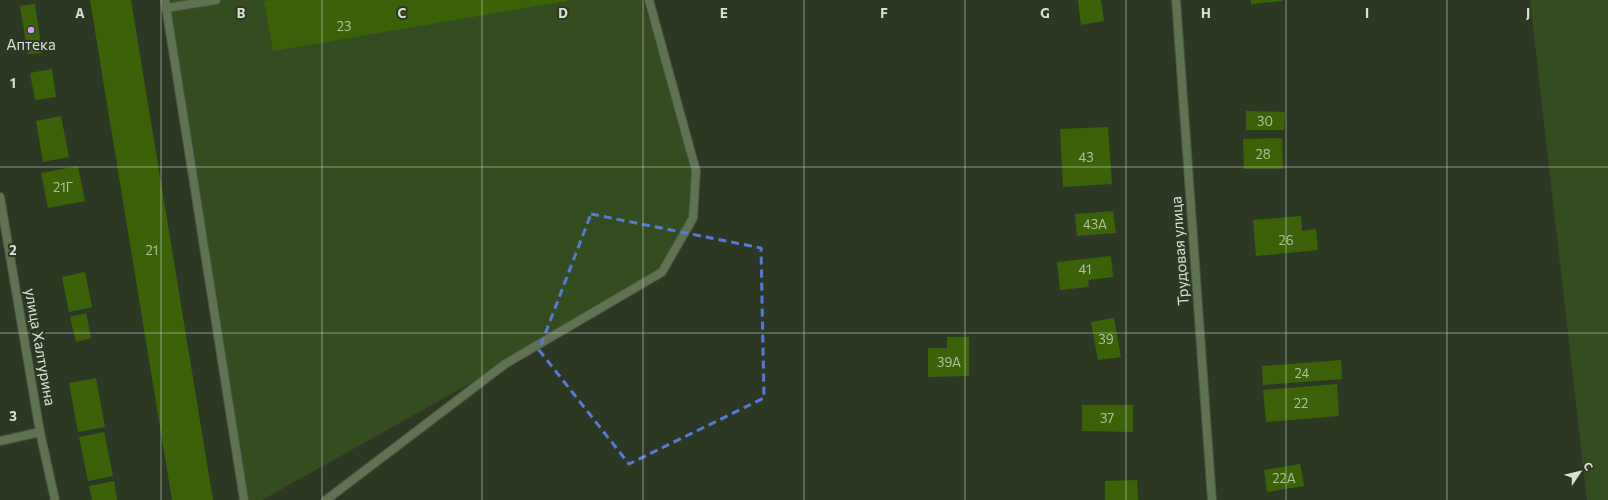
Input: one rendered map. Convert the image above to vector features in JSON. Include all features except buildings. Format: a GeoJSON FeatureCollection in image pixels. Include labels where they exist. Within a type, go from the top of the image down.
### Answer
{"type":"FeatureCollection","features":[{"type":"Feature","properties":{"kind":"street"},"geometry":{"type":"LineString","coordinates":[[216,0],[165,4],[244,500]]}},
{"type":"Feature","properties":{"kind":"street"},"geometry":{"type":"LineString","coordinates":[[326,500],[505,364],[662,272],[693,218],[696,171],[649,0]]}},
{"type":"Feature","properties":{"kind":"street","name":"Трудовая улица"},"geometry":{"type":"LineString","coordinates":[[1176,0],[1212,500]]}},
{"type":"Feature","properties":{"kind":"street","name":"улица Халтурина"},"geometry":{"type":"LineString","coordinates":[[0,197],[40,432],[55,500]]}},
{"type":"Feature","properties":{"kind":"street"},"geometry":{"type":"LineString","coordinates":[[0,441],[40,432]]}},
{"type":"Feature","properties":{"kind":"highlighted area"},"geometry":{"type":"Polygon","coordinates":[[[591,214],[761,248],[764,398],[629,464],[539,350],[591,214]]]}},
{"type":"Feature","properties":{"kind":"green space"},"geometry":{"type":"Polygon","coordinates":[[[165,0],[643,0],[696,171],[693,218],[662,272],[505,364],[262,500],[244,500],[165,0]]]}},
{"type":"Feature","properties":{"kind":"green space"},"geometry":{"type":"Polygon","coordinates":[[[1530,0],[1608,0],[1608,500],[1587,500],[1530,0]]]}},
{"type":"Feature","properties":{"kind":"place","name":"Аптека"},"geometry":{"type":"Point","coordinates":[31,30]}}]}
